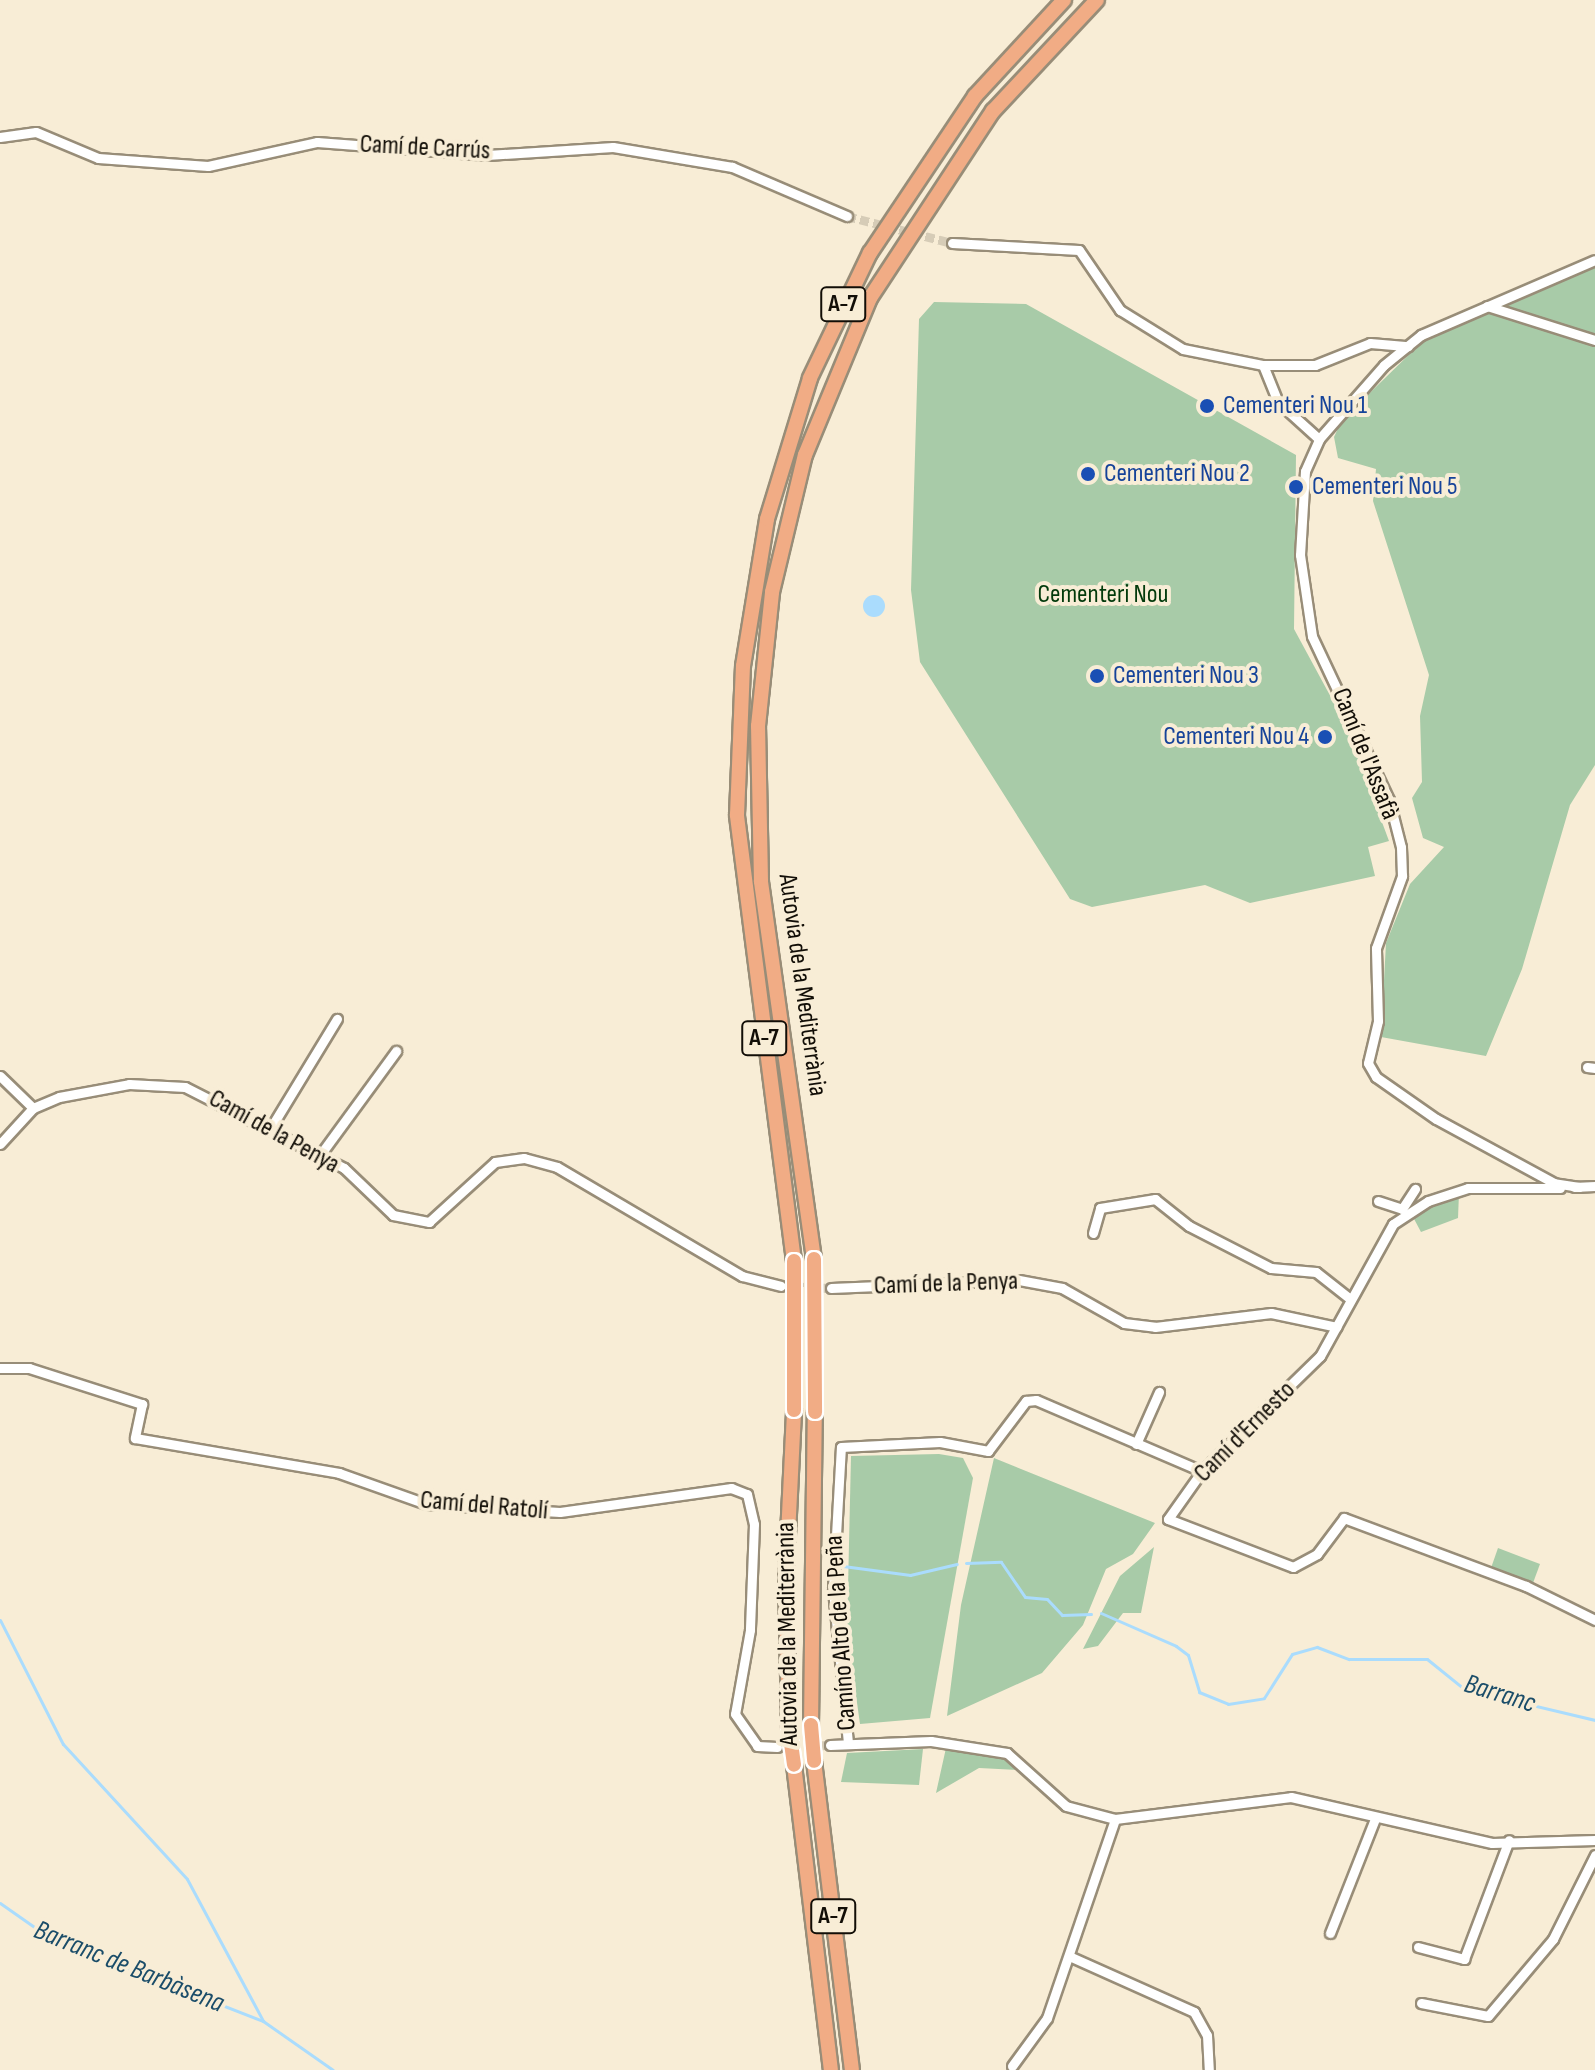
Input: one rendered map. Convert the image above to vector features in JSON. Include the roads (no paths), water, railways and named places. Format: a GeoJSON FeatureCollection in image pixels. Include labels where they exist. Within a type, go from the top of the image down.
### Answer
{"type":"FeatureCollection","features":[{"type":"Feature","properties":{"kind":"highway","name":"Autovia de la Mediterrània"},"geometry":{"type":"LineString","coordinates":[[831,2070],[789,1729],[786,1576],[794,1410],[794,1261],[737,815],[743,666],[767,519],[836,319],[946,135],[1064,0]]}},
{"type":"Feature","properties":{"kind":"highway","name":"Autovia de la Mediterrània"},"geometry":{"type":"LineString","coordinates":[[852,2070],[811,1725],[814,1259],[758,815],[763,667],[772,592],[805,455],[870,298],[993,111],[1097,0]]}},
{"type":"Feature","properties":{"kind":"street","name":"Camí de Carrús"},"geometry":{"type":"LineString","coordinates":[[0,137],[36,132],[98,158],[208,166],[317,142],[487,155],[613,147],[732,167],[847,216]]}},
{"type":"Feature","properties":{"kind":"street"},"geometry":{"type":"LineString","coordinates":[[952,243],[1079,250],[1130,319],[1183,349],[1263,365],[1315,365],[1370,343],[1408,346]]}},
{"type":"Feature","properties":{"kind":"street"},"geometry":{"type":"LineString","coordinates":[[1263,365],[1278,402],[1319,439],[1408,346],[1487,306],[1595,260]]}},
{"type":"Feature","properties":{"kind":"street"},"geometry":{"type":"LineString","coordinates":[[1487,306],[1595,340]]}},
{"type":"Feature","properties":{"kind":"street","name":"Camí de l'Assafà"},"geometry":{"type":"LineString","coordinates":[[1319,439],[1305,471],[1302,589],[1312,636],[1389,800],[1401,847],[1402,876],[1376,948],[1378,1021],[1368,1063],[1376,1077],[1436,1119],[1554,1183],[1579,1187]]}},
{"type":"Feature","properties":{"kind":"street"},"geometry":{"type":"LineString","coordinates":[[270,1129],[337,1019]]}},
{"type":"Feature","properties":{"kind":"street"},"geometry":{"type":"LineString","coordinates":[[320,1155],[396,1051]]}},
{"type":"Feature","properties":{"kind":"street"},"geometry":{"type":"LineString","coordinates":[[0,1076],[33,1108]]}},
{"type":"Feature","properties":{"kind":"street","name":"Camí de la Penya"},"geometry":{"type":"LineString","coordinates":[[0,1144],[33,1108],[89,1089],[185,1087],[320,1155],[393,1215],[429,1222],[495,1162],[546,1164],[703,1256],[781,1286]]}},
{"type":"Feature","properties":{"kind":"street"},"geometry":{"type":"LineString","coordinates":[[1396,1221],[1468,1188],[1595,1186]]}},
{"type":"Feature","properties":{"kind":"street","name":"Camí d'Ernesto"},"geometry":{"type":"LineString","coordinates":[[1415,1189],[1349,1298],[1320,1356],[1202,1471],[1168,1519],[1275,1565],[1306,1565],[1344,1518],[1526,1586],[1595,1620]]}},
{"type":"Feature","properties":{"kind":"street"},"geometry":{"type":"LineString","coordinates":[[1093,1233],[1100,1208],[1155,1199],[1189,1226],[1271,1268],[1316,1272],[1349,1298]]}},
{"type":"Feature","properties":{"kind":"street"},"geometry":{"type":"LineString","coordinates":[[1378,1201],[1402,1209]]}},
{"type":"Feature","properties":{"kind":"street","name":"Camí de la Penya"},"geometry":{"type":"LineString","coordinates":[[831,1288],[1019,1280],[1062,1288],[1124,1323],[1155,1327],[1271,1313],[1337,1327]]}},
{"type":"Feature","properties":{"kind":"street","name":"Camí del Ratolí"},"geometry":{"type":"LineString","coordinates":[[0,1368],[29,1368],[142,1404],[135,1438],[339,1473],[426,1504],[560,1512],[731,1488],[747,1494],[754,1524],[750,1630],[735,1714],[745,1735],[772,1748]]}},
{"type":"Feature","properties":{"kind":"street"},"geometry":{"type":"LineString","coordinates":[[1136,1444],[1159,1392]]}},
{"type":"Feature","properties":{"kind":"street","name":"Camíno Alto de la Peña"},"geometry":{"type":"LineString","coordinates":[[848,1743],[833,1589],[841,1447],[940,1442],[988,1451],[1026,1401],[1036,1400],[1202,1471]]}},
{"type":"Feature","properties":{"kind":"street"},"geometry":{"type":"LineString","coordinates":[[830,1745],[931,1741],[1007,1753],[1066,1806],[1115,1819],[1291,1797],[1375,1819],[1509,1840],[1595,1840]]}},
{"type":"Feature","properties":{"kind":"street"},"geometry":{"type":"LineString","coordinates":[[1012,2066],[1047,2018],[1115,1819]]}},
{"type":"Feature","properties":{"kind":"street"},"geometry":{"type":"LineString","coordinates":[[1330,1933],[1375,1819]]}},
{"type":"Feature","properties":{"kind":"street"},"geometry":{"type":"LineString","coordinates":[[1418,1947],[1464,1959],[1509,1840]]}},
{"type":"Feature","properties":{"kind":"street"},"geometry":{"type":"LineString","coordinates":[[1421,2003],[1488,2016],[1553,1939],[1595,1855]]}},
{"type":"Feature","properties":{"kind":"street"},"geometry":{"type":"LineString","coordinates":[[1069,1956],[1194,2012],[1204,2024],[1209,2070]]}},
{"type":"Feature","properties":{"kind":"water"},"geometry":{"type":"Polygon","coordinates":[[[874,595],[885,606],[874,617],[863,606],[874,595]]]}},
{"type":"Feature","properties":{"kind":"waterway","name":"Barranc"},"geometry":{"type":"LineString","coordinates":[[966,1563],[1001,1562],[1025,1597],[1047,1599],[1062,1615],[1091,1614]]}},
{"type":"Feature","properties":{"kind":"waterway","name":"Barranc"},"geometry":{"type":"LineString","coordinates":[[843,1566],[910,1575],[957,1564]]}},
{"type":"Feature","properties":{"kind":"waterway","name":"Barranc"},"geometry":{"type":"LineString","coordinates":[[1101,1613],[1176,1646],[1188,1655],[1199,1692],[1228,1704],[1264,1698],[1292,1654],[1317,1647],[1349,1659],[1427,1659],[1464,1689],[1595,1720]]}},
{"type":"Feature","properties":{"kind":"waterway","name":"Barranc de Barbàsena"},"geometry":{"type":"LineString","coordinates":[[0,1620],[63,1744],[187,1879],[263,2021]]}},
{"type":"Feature","properties":{"kind":"waterway","name":"Barranc de Barbàsena"},"geometry":{"type":"LineString","coordinates":[[0,1903],[50,1938],[263,2021],[333,2070]]}},
{"type":"Feature","properties":{"kind":"tunnel"},"geometry":{"type":"LineString","coordinates":[[847,216],[952,243]]}},
{"type":"Feature","properties":{"kind":"tunnel"},"geometry":{"type":"LineString","coordinates":[[781,1286],[831,1288]]}},
{"type":"Feature","properties":{"kind":"tunnel"},"geometry":{"type":"LineString","coordinates":[[777,1747],[830,1745]]}},
{"type":"Feature","properties":{"kind":"place","name":"Cementeri Nou 1"},"geometry":{"type":"Point","coordinates":[1207,406]}},
{"type":"Feature","properties":{"kind":"place","name":"Cementeri Nou 2"},"geometry":{"type":"Point","coordinates":[1088,474]}},
{"type":"Feature","properties":{"kind":"place","name":"Cementeri Nou 5"},"geometry":{"type":"Point","coordinates":[1296,487]}},
{"type":"Feature","properties":{"kind":"place","name":"Cementeri Nou 3"},"geometry":{"type":"Point","coordinates":[1097,676]}},
{"type":"Feature","properties":{"kind":"place","name":"Cementeri Nou 4"},"geometry":{"type":"Point","coordinates":[1325,737]}},
{"type":"Feature","properties":{"kind":"park label","name":"Cementeri Nou"},"geometry":{"type":"Point","coordinates":[1103,595]}}]}
